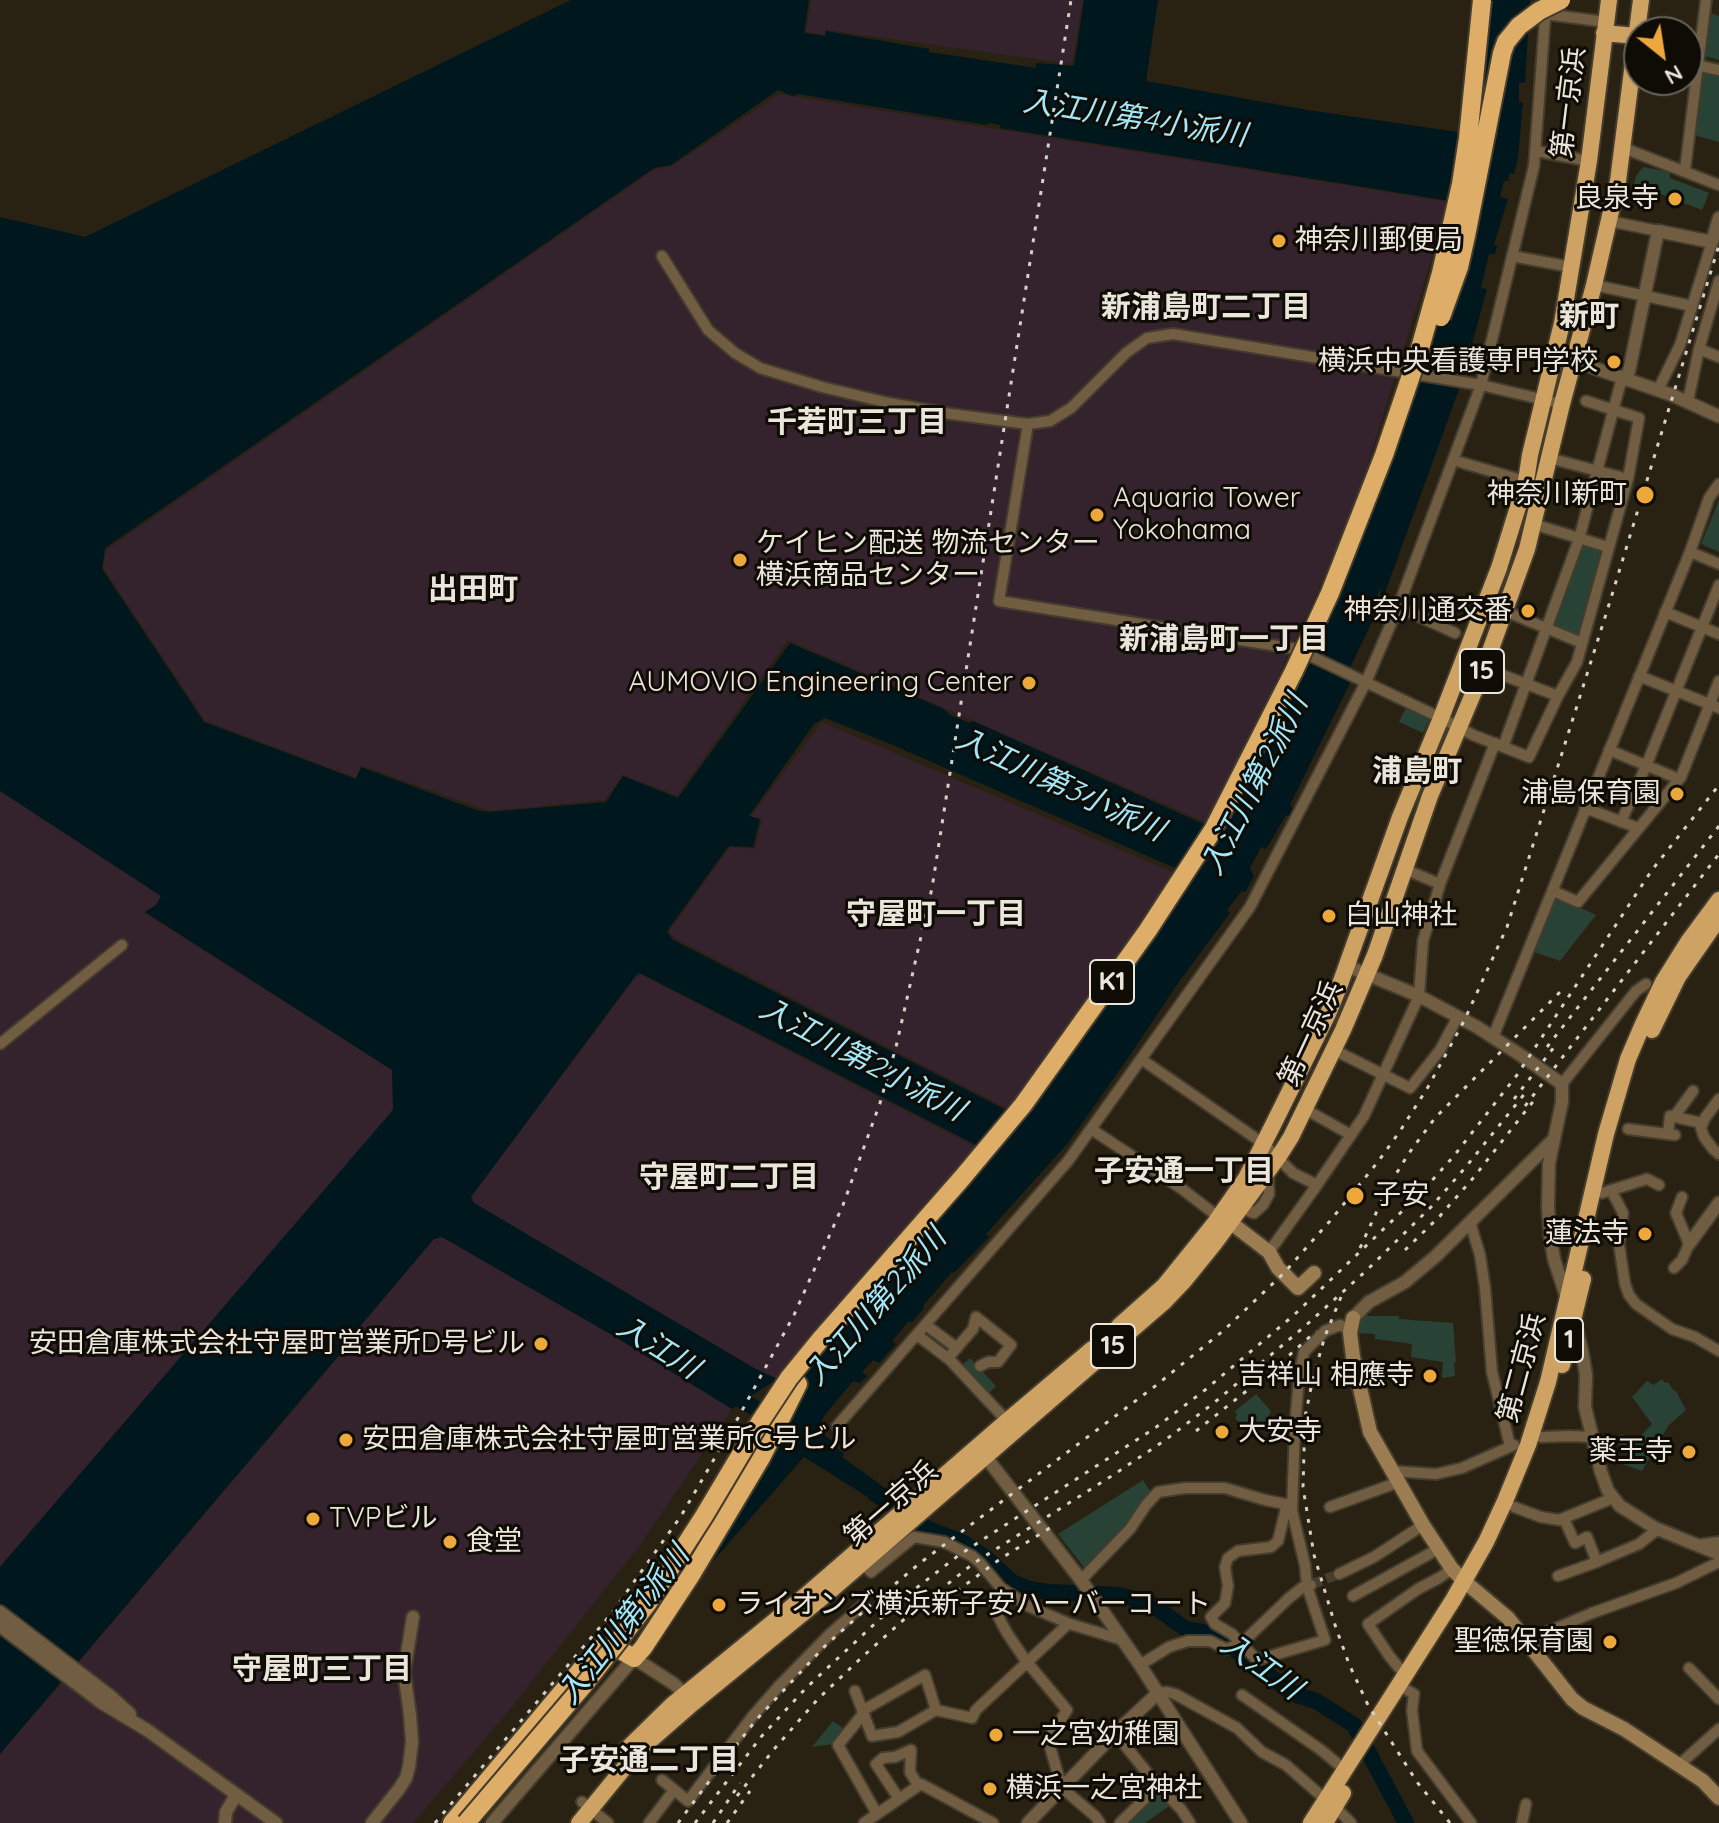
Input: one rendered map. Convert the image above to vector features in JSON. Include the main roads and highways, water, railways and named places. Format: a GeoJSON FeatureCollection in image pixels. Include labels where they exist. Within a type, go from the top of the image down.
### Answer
{"type":"FeatureCollection","features":[{"type":"Feature","properties":{"kind":"highway","name":"K1"},"geometry":{"type":"LineString","coordinates":[[466,1823],[600,1665],[665,1578],[789,1378],[1023,1105],[1093,1009],[1213,830],[1330,593],[1379,468],[1419,352],[1461,184],[1482,0]]}},
{"type":"Feature","properties":{"kind":"highway","name":"K1"},"geometry":{"type":"LineString","coordinates":[[480,1823],[650,1617],[798,1384],[1031,1112],[1207,861],[1252,780],[1340,597],[1399,444],[1440,319],[1462,232],[1478,140],[1492,0]]}},
{"type":"Feature","properties":{"kind":"highway"},"geometry":{"type":"LineString","coordinates":[[1440,319],[1459,267],[1506,42],[1519,26],[1561,0]]}},
{"type":"Feature","properties":{"kind":"highway","name":"第一京浜"},"geometry":{"type":"LineString","coordinates":[[689,1698],[805,1596],[901,1521],[1164,1302],[1184,1281],[1231,1215],[1246,1178],[1323,1025],[1400,817],[1509,541],[1526,481],[1571,267],[1589,161],[1609,0]]}},
{"type":"Feature","properties":{"kind":"highway"},"geometry":{"type":"LineString","coordinates":[[1605,28],[1623,33]]}},
{"type":"Feature","properties":{"kind":"highway","name":"第一京浜"},"geometry":{"type":"LineString","coordinates":[[982,1451],[1007,1421],[1164,1286],[1231,1215],[1279,1156],[1334,1050],[1367,974],[1430,796],[1484,668],[1521,568],[1609,221],[1618,181],[1629,96]]}},
{"type":"Feature","properties":{"kind":"highway","name":"第二京浜"},"geometry":{"type":"LineString","coordinates":[[1462,1579],[1494,1547],[1514,1507],[1535,1441],[1606,1134],[1628,1059],[1659,989],[1719,900]]}},
{"type":"Feature","properties":{"kind":"highway","name":"第二京浜"},"geometry":{"type":"LineString","coordinates":[[1311,1823],[1330,1804],[1406,1683],[1493,1528],[1535,1441],[1557,1387],[1607,1191],[1625,1102],[1637,1064],[1678,977],[1719,918]]}},
{"type":"Feature","properties":{"kind":"highway"},"geometry":{"type":"LineString","coordinates":[[454,1823],[595,1653],[601,1648],[613,1646],[638,1653],[684,1586],[761,1458],[798,1384]]}},
{"type":"Feature","properties":{"kind":"highway","name":"第一京浜"},"geometry":{"type":"LineString","coordinates":[[579,1823],[586,1806],[631,1743],[862,1563],[901,1521]]}},
{"type":"Feature","properties":{"kind":"highway"},"geometry":{"type":"LineString","coordinates":[[454,1823],[665,1578]]}},
{"type":"Feature","properties":{"kind":"highway","name":"第二京浜"},"geometry":{"type":"LineString","coordinates":[[1325,1823],[1345,1770],[1360,1757]]}},
{"type":"Feature","properties":{"kind":"highway","name":"第一京浜"},"geometry":{"type":"LineString","coordinates":[[565,1823],[586,1806]]}},
{"type":"Feature","properties":{"kind":"main road"},"geometry":{"type":"LineString","coordinates":[[1231,1215],[1269,1252],[1278,1268],[1298,1288],[1314,1273]]}},
{"type":"Feature","properties":{"kind":"main road"},"geometry":{"type":"LineString","coordinates":[[1348,1322],[1370,1432],[1438,1549],[1462,1579],[1508,1618],[1572,1699],[1703,1781],[1719,1798]]}},
{"type":"Feature","properties":{"kind":"water"},"geometry":{"type":"Polygon","coordinates":[[[571,0],[809,0],[804,33],[825,36],[826,31],[929,49],[929,52],[1036,68],[1036,63],[1074,66],[1084,0],[1158,0],[1146,81],[1308,110],[1464,133],[1474,0],[1530,0],[1525,83],[1519,83],[1519,102],[1523,103],[1518,158],[1514,174],[1510,173],[1508,181],[1504,181],[1500,197],[1508,199],[1494,245],[1497,246],[1495,254],[1489,254],[1481,288],[1487,289],[1472,344],[1469,343],[1461,370],[1465,373],[1383,598],[1380,596],[1382,585],[1369,615],[1373,620],[1346,676],[1352,679],[1290,805],[1293,808],[1268,846],[1265,849],[1261,847],[1250,868],[1254,877],[1245,892],[1242,891],[1227,910],[1230,913],[1068,1143],[986,1234],[989,1237],[952,1272],[912,1322],[908,1322],[892,1341],[896,1344],[879,1363],[873,1360],[862,1372],[867,1376],[860,1383],[853,1381],[824,1416],[818,1431],[838,1445],[837,1448],[844,1454],[842,1457],[899,1498],[887,1509],[804,1457],[697,1579],[777,1435],[770,1390],[865,1286],[978,1146],[640,973],[471,1197],[474,1203],[777,1379],[732,1409],[612,1335],[442,1237],[434,1239],[0,1754],[0,1567],[393,1110],[392,1070],[145,912],[156,905],[161,896],[0,791],[0,217],[85,237],[571,0]],[[778,90],[671,165],[654,168],[105,548],[102,569],[204,722],[356,779],[361,767],[476,810],[489,812],[606,802],[623,776],[678,798],[790,643],[1208,826],[1321,606],[1405,380],[1450,201],[1000,128],[1000,125],[988,123],[798,94],[793,96],[778,90]],[[825,718],[814,724],[749,816],[760,819],[753,847],[728,847],[667,931],[673,940],[1006,1110],[1116,970],[1182,871],[825,718]]]}},
{"type":"Feature","properties":{"kind":"waterway","name":"入江川"},"geometry":{"type":"LineString","coordinates":[[726,1391],[775,1420]]}},
{"type":"Feature","properties":{"kind":"waterway","name":"入江川第1派川"},"geometry":{"type":"LineString","coordinates":[[725,1494],[757,1452]]}},
{"type":"Feature","properties":{"kind":"waterway","name":"入江川"},"geometry":{"type":"LineString","coordinates":[[874,1493],[928,1529],[962,1542],[986,1558],[1012,1582],[1048,1592],[1119,1595],[1148,1602],[1186,1629],[1214,1634],[1287,1689],[1316,1701],[1354,1725],[1406,1823]]}},
{"type":"Feature","properties":{"kind":"tunnel"},"geometry":{"type":"LineString","coordinates":[[1312,1584],[1339,1574]]}},
{"type":"Feature","properties":{"kind":"railway"},"geometry":{"type":"LineString","coordinates":[[435,1823],[611,1614],[681,1516],[794,1315],[843,1205],[880,1103],[932,888],[1071,0]]}},
{"type":"Feature","properties":{"kind":"railway"},"geometry":{"type":"LineString","coordinates":[[678,1823],[756,1720],[825,1646],[920,1563],[1154,1387],[1223,1331],[1284,1273],[1330,1221],[1400,1131],[1464,1021],[1507,927],[1719,245]]}},
{"type":"Feature","properties":{"kind":"railway"},"geometry":{"type":"LineString","coordinates":[[695,1823],[761,1737],[806,1688],[897,1603],[959,1555],[1155,1428],[1205,1390],[1294,1315],[1419,1195],[1517,1075],[1652,870],[1719,785]]}},
{"type":"Feature","properties":{"kind":"railway"},"geometry":{"type":"LineString","coordinates":[[1547,1047],[1719,826]]}},
{"type":"Feature","properties":{"kind":"railway"},"geometry":{"type":"LineString","coordinates":[[1525,1106],[1719,854]]}},
{"type":"Feature","properties":{"kind":"railway"},"geometry":{"type":"LineString","coordinates":[[1360,1248],[1388,1187],[1435,1118],[1565,987]]}},
{"type":"Feature","properties":{"kind":"railway"},"geometry":{"type":"LineString","coordinates":[[1514,1099],[1558,1042]]}},
{"type":"Feature","properties":{"kind":"railway"},"geometry":{"type":"LineString","coordinates":[[737,1796],[818,1699],[909,1615],[974,1563],[1164,1441],[1304,1327],[1431,1207],[1526,1092]]}},
{"type":"Feature","properties":{"kind":"railway"},"geometry":{"type":"LineString","coordinates":[[1405,1250],[1474,1177],[1535,1099]]}},
{"type":"Feature","properties":{"kind":"railway"},"geometry":{"type":"LineString","coordinates":[[1341,1297],[1325,1336],[1305,1417],[1303,1487],[1314,1555],[1336,1628],[1368,1705],[1417,1782],[1450,1823]]}},
{"type":"Feature","properties":{"kind":"railway"},"geometry":{"type":"LineString","coordinates":[[1196,1431],[1273,1370],[1316,1331]]}},
{"type":"Feature","properties":{"kind":"railway"},"geometry":{"type":"LineString","coordinates":[[957,1591],[1053,1526]]}},
{"type":"Feature","properties":{"kind":"railway"},"geometry":{"type":"LineString","coordinates":[[713,1823],[740,1783]]}},
{"type":"Feature","properties":{"kind":"railway"},"geometry":{"type":"LineString","coordinates":[[727,1823],[750,1791]]}},
{"type":"Feature","properties":{"kind":"place","name":"良泉寺"},"geometry":{"type":"Point","coordinates":[1675,199]}},
{"type":"Feature","properties":{"kind":"place","name":"神奈川郵便局"},"geometry":{"type":"Point","coordinates":[1279,241]}},
{"type":"Feature","properties":{"kind":"place","name":"横浜中央看護専門学校"},"geometry":{"type":"Point","coordinates":[1614,362]}},
{"type":"Feature","properties":{"kind":"place","name":"神奈川新町"},"geometry":{"type":"Point","coordinates":[1645,495]}},
{"type":"Feature","properties":{"kind":"place","name":"Aquaria Tower Yokohama"},"geometry":{"type":"Point","coordinates":[1097,515]}},
{"type":"Feature","properties":{"kind":"place","name":"ケイヒン配送 物流センター 横浜商品センター"},"geometry":{"type":"Point","coordinates":[740,560]}},
{"type":"Feature","properties":{"kind":"place","name":"神奈川通交番"},"geometry":{"type":"Point","coordinates":[1528,611]}},
{"type":"Feature","properties":{"kind":"place","name":"AUMOVIO Engineering Center"},"geometry":{"type":"Point","coordinates":[1029,683]}},
{"type":"Feature","properties":{"kind":"place","name":"浦島保育園"},"geometry":{"type":"Point","coordinates":[1677,794]}},
{"type":"Feature","properties":{"kind":"place","name":"白山神社"},"geometry":{"type":"Point","coordinates":[1329,916]}},
{"type":"Feature","properties":{"kind":"place","name":"子安"},"geometry":{"type":"Point","coordinates":[1355,1196]}},
{"type":"Feature","properties":{"kind":"place","name":"蓮法寺"},"geometry":{"type":"Point","coordinates":[1645,1234]}},
{"type":"Feature","properties":{"kind":"place","name":"安田倉庫株式会社守屋町営業所D号ビル"},"geometry":{"type":"Point","coordinates":[541,1344]}},
{"type":"Feature","properties":{"kind":"place","name":"吉祥山 相應寺"},"geometry":{"type":"Point","coordinates":[1430,1376]}},
{"type":"Feature","properties":{"kind":"place","name":"大安寺"},"geometry":{"type":"Point","coordinates":[1222,1432]}},
{"type":"Feature","properties":{"kind":"place","name":"安田倉庫株式会社守屋町営業所C号ビル"},"geometry":{"type":"Point","coordinates":[346,1440]}},
{"type":"Feature","properties":{"kind":"place","name":"薬王寺"},"geometry":{"type":"Point","coordinates":[1689,1452]}},
{"type":"Feature","properties":{"kind":"place","name":"TVPビル"},"geometry":{"type":"Point","coordinates":[313,1519]}},
{"type":"Feature","properties":{"kind":"place","name":"食堂"},"geometry":{"type":"Point","coordinates":[450,1542]}},
{"type":"Feature","properties":{"kind":"place","name":"ライオンズ横浜新子安ハーバーコート"},"geometry":{"type":"Point","coordinates":[719,1605]}},
{"type":"Feature","properties":{"kind":"place","name":"聖徳保育園"},"geometry":{"type":"Point","coordinates":[1610,1642]}},
{"type":"Feature","properties":{"kind":"place","name":"一之宮幼稚園"},"geometry":{"type":"Point","coordinates":[996,1735]}},
{"type":"Feature","properties":{"kind":"place","name":"横浜一之宮神社"},"geometry":{"type":"Point","coordinates":[990,1789]}},
{"type":"Feature","properties":{"kind":"district","name":"新浦島町二丁目"},"geometry":{"type":"Point","coordinates":[1206,308]}},
{"type":"Feature","properties":{"kind":"district","name":"新町"},"geometry":{"type":"Point","coordinates":[1589,317]}},
{"type":"Feature","properties":{"kind":"district","name":"千若町三丁目"},"geometry":{"type":"Point","coordinates":[857,423]}},
{"type":"Feature","properties":{"kind":"district","name":"出田町"},"geometry":{"type":"Point","coordinates":[473,590]}},
{"type":"Feature","properties":{"kind":"district","name":"新浦島町一丁目"},"geometry":{"type":"Point","coordinates":[1224,640]}},
{"type":"Feature","properties":{"kind":"district","name":"浦島町"},"geometry":{"type":"Point","coordinates":[1417,772]}},
{"type":"Feature","properties":{"kind":"district","name":"守屋町一丁目"},"geometry":{"type":"Point","coordinates":[936,915]}},
{"type":"Feature","properties":{"kind":"district","name":"子安通一丁目"},"geometry":{"type":"Point","coordinates":[1184,1172]}},
{"type":"Feature","properties":{"kind":"district","name":"守屋町二丁目"},"geometry":{"type":"Point","coordinates":[729,1178]}},
{"type":"Feature","properties":{"kind":"district","name":"守屋町三丁目"},"geometry":{"type":"Point","coordinates":[322,1670]}},
{"type":"Feature","properties":{"kind":"district","name":"子安通二丁目"},"geometry":{"type":"Point","coordinates":[649,1761]}},
{"type":"Feature","properties":{"kind":"water label","name":"入江川第4小派川"},"geometry":{"type":"Point","coordinates":[1135,119]}},
{"type":"Feature","properties":{"kind":"water label","name":"入江川第3小派川"},"geometry":{"type":"Point","coordinates":[1060,785]}},
{"type":"Feature","properties":{"kind":"water label","name":"入江川第2派川"},"geometry":{"type":"Point","coordinates":[1255,785]}},
{"type":"Feature","properties":{"kind":"water label","name":"入江川第2小派川"},"geometry":{"type":"Point","coordinates":[862,1060]}},
{"type":"Feature","properties":{"kind":"water label","name":"入江川第2派川"},"geometry":{"type":"Point","coordinates":[876,1307]}}]}
